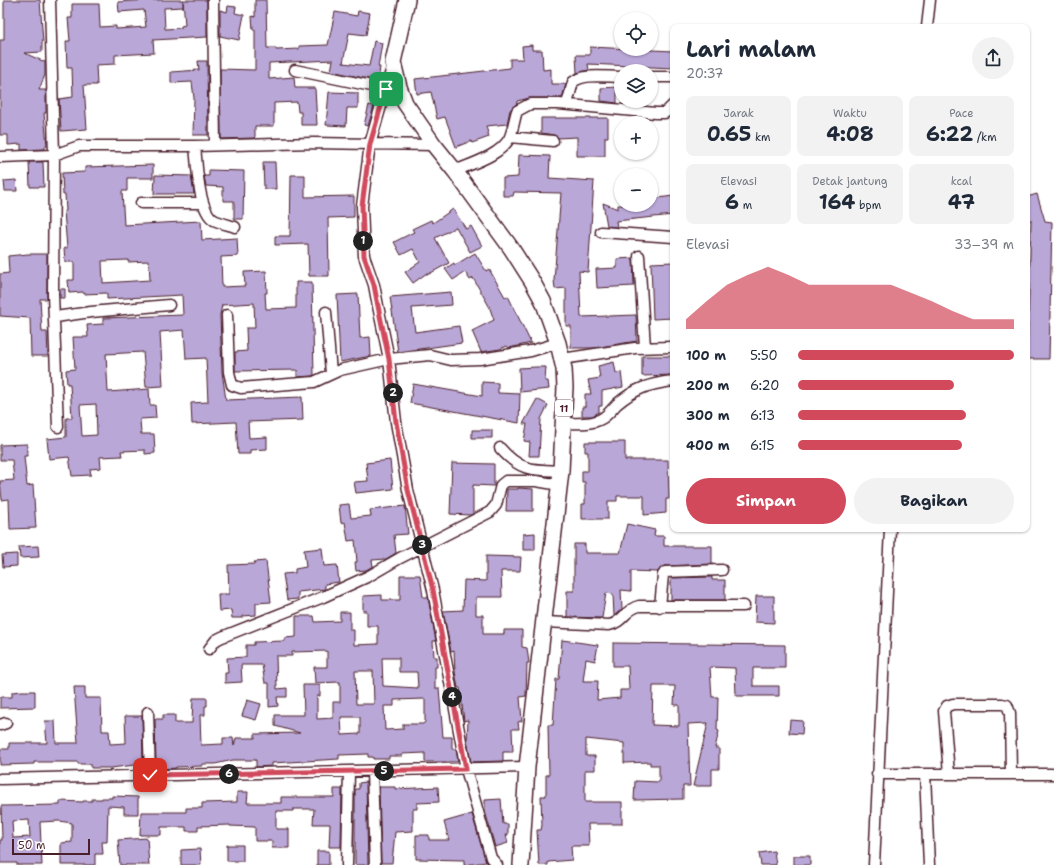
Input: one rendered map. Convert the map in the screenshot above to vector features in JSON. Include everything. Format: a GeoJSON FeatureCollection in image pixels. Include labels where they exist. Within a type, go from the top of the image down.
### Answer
{"type":"FeatureCollection","features":[{"type":"Feature","properties":{"kind":"highway","name":"11"},"geometry":{"type":"LineString","coordinates":[[407,0],[393,62],[399,87],[405,102],[434,145],[455,171],[511,248],[532,281],[542,300],[558,343],[562,359],[565,387],[560,478],[527,767],[521,865]]}},
{"type":"Feature","properties":{"kind":"street"},"geometry":{"type":"LineString","coordinates":[[50,0],[54,155],[53,294],[58,427]]}},
{"type":"Feature","properties":{"kind":"street"},"geometry":{"type":"LineString","coordinates":[[213,0],[215,145]]}},
{"type":"Feature","properties":{"kind":"street"},"geometry":{"type":"LineString","coordinates":[[927,24],[930,0]]}},
{"type":"Feature","properties":{"kind":"street"},"geometry":{"type":"LineString","coordinates":[[393,62],[370,144],[362,206],[363,249],[366,266],[374,285],[389,359],[400,444],[408,490],[433,590],[466,769],[491,858],[497,865]]}},
{"type":"Feature","properties":{"kind":"street"},"geometry":{"type":"LineString","coordinates":[[295,70],[386,89]]}},
{"type":"Feature","properties":{"kind":"street"},"geometry":{"type":"LineString","coordinates":[[567,104],[573,82],[575,80],[592,77],[614,77]]}},
{"type":"Feature","properties":{"kind":"street"},"geometry":{"type":"LineString","coordinates":[[658,77],[670,77]]}},
{"type":"Feature","properties":{"kind":"street"},"geometry":{"type":"LineString","coordinates":[[455,171],[493,154],[504,146],[510,137],[517,111],[530,104],[567,104],[656,113],[665,113],[670,108]]}},
{"type":"Feature","properties":{"kind":"street"},"geometry":{"type":"LineString","coordinates":[[510,137],[553,141]]}},
{"type":"Feature","properties":{"kind":"street"},"geometry":{"type":"LineString","coordinates":[[0,157],[54,155],[79,146],[434,145]]}},
{"type":"Feature","properties":{"kind":"street"},"geometry":{"type":"LineString","coordinates":[[195,146],[203,203],[208,213],[214,220],[235,227]]}},
{"type":"Feature","properties":{"kind":"street"},"geometry":{"type":"LineString","coordinates":[[141,203],[203,203]]}},
{"type":"Feature","properties":{"kind":"street"},"geometry":{"type":"LineString","coordinates":[[601,232],[670,237]]}},
{"type":"Feature","properties":{"kind":"street"},"geometry":{"type":"LineString","coordinates":[[639,256],[645,347]]}},
{"type":"Feature","properties":{"kind":"street"},"geometry":{"type":"LineString","coordinates":[[55,317],[91,312],[169,306]]}},
{"type":"Feature","properties":{"kind":"street"},"geometry":{"type":"LineString","coordinates":[[326,312],[331,373]]}},
{"type":"Feature","properties":{"kind":"street"},"geometry":{"type":"LineString","coordinates":[[227,316],[229,372],[232,385],[241,388],[314,382],[331,373],[389,359],[430,355],[451,360],[480,360],[531,351],[558,343]]}},
{"type":"Feature","properties":{"kind":"street"},"geometry":{"type":"LineString","coordinates":[[562,359],[645,347],[670,347]]}},
{"type":"Feature","properties":{"kind":"street"},"geometry":{"type":"LineString","coordinates":[[564,424],[584,423],[600,420],[638,389],[647,385],[670,381]]}},
{"type":"Feature","properties":{"kind":"street"},"geometry":{"type":"LineString","coordinates":[[500,448],[510,460],[521,468],[535,470],[560,478]]}},
{"type":"Feature","properties":{"kind":"street"},"geometry":{"type":"LineString","coordinates":[[209,649],[216,640],[222,637],[349,585],[490,512],[496,505],[501,485],[506,481],[536,481],[560,478]]}},
{"type":"Feature","properties":{"kind":"street"},"geometry":{"type":"LineString","coordinates":[[874,865],[877,774],[890,532]]}},
{"type":"Feature","properties":{"kind":"street"},"geometry":{"type":"LineString","coordinates":[[660,607],[663,575],[666,572],[722,570]]}},
{"type":"Feature","properties":{"kind":"street"},"geometry":{"type":"LineString","coordinates":[[544,622],[609,625],[618,623],[627,612],[635,607],[744,606]]}},
{"type":"Feature","properties":{"kind":"street"},"geometry":{"type":"LineString","coordinates":[[949,774],[944,711],[947,706],[960,704],[1007,705],[1010,713],[1011,774]]}},
{"type":"Feature","properties":{"kind":"street"},"geometry":{"type":"LineString","coordinates":[[148,712],[150,775]]}},
{"type":"Feature","properties":{"kind":"street"},"geometry":{"type":"LineString","coordinates":[[0,778],[527,767]]}},
{"type":"Feature","properties":{"kind":"street"},"geometry":{"type":"LineString","coordinates":[[347,865],[349,771]]}},
{"type":"Feature","properties":{"kind":"street"},"geometry":{"type":"LineString","coordinates":[[372,771],[375,865]]}},
{"type":"Feature","properties":{"kind":"street"},"geometry":{"type":"LineString","coordinates":[[877,774],[1054,774]]}},
{"type":"Feature","properties":{"kind":"street"},"geometry":{"type":"LineString","coordinates":[[925,774],[929,865]]}},
{"type":"Feature","properties":{"kind":"building"},"geometry":{"type":"Polygon","coordinates":[[[4,0],[40,0],[43,42],[42,52],[24,53],[45,62],[45,75],[39,90],[46,90],[46,113],[44,113],[47,146],[45,146],[45,149],[21,150],[21,144],[8,145],[8,135],[0,135],[0,40],[4,40],[4,0]]]}},
{"type":"Feature","properties":{"kind":"building"},"geometry":{"type":"Polygon","coordinates":[[[183,0],[207,0],[207,37],[153,40],[154,53],[115,55],[115,64],[96,65],[97,85],[84,85],[87,129],[61,131],[59,99],[73,97],[72,68],[67,68],[66,41],[70,41],[68,18],[72,18],[72,4],[99,4],[100,27],[116,26],[116,29],[146,27],[144,10],[119,12],[118,2],[183,0]],[[183,0],[183,7],[164,8],[165,29],[181,28],[181,26],[185,25],[183,0]]]}},
{"type":"Feature","properties":{"kind":"building"},"geometry":{"type":"Polygon","coordinates":[[[255,0],[266,0],[267,48],[276,48],[276,50],[299,49],[299,46],[328,45],[335,12],[357,16],[358,11],[370,13],[366,35],[349,33],[343,63],[369,66],[374,41],[382,43],[378,67],[380,67],[378,81],[331,71],[333,60],[269,63],[269,79],[294,77],[295,88],[315,88],[317,125],[301,125],[301,112],[298,112],[297,102],[274,103],[274,126],[255,126],[255,138],[221,139],[220,69],[255,70],[255,30],[253,30],[252,16],[255,17],[255,0]]]}},
{"type":"Feature","properties":{"kind":"building"},"geometry":{"type":"Polygon","coordinates":[[[228,6],[236,7],[235,13],[244,15],[239,40],[220,36],[220,10],[227,12],[228,6]]]}},
{"type":"Feature","properties":{"kind":"building"},"geometry":{"type":"Polygon","coordinates":[[[532,45],[532,50],[542,50],[543,70],[551,69],[551,84],[566,84],[562,98],[530,98],[517,101],[517,103],[510,110],[507,124],[486,126],[489,137],[472,143],[471,141],[456,147],[445,117],[437,119],[431,92],[417,94],[415,79],[510,68],[510,59],[523,59],[522,46],[532,45]]]}},
{"type":"Feature","properties":{"kind":"building"},"geometry":{"type":"Polygon","coordinates":[[[590,47],[614,48],[614,56],[658,56],[658,50],[670,51],[670,68],[658,67],[658,64],[614,64],[614,65],[588,64],[589,70],[577,73],[576,55],[590,55],[590,47]]]}},
{"type":"Feature","properties":{"kind":"building"},"geometry":{"type":"Polygon","coordinates":[[[198,61],[207,61],[208,135],[193,135],[194,98],[192,82],[171,83],[171,72],[199,70],[198,61]]]}},
{"type":"Feature","properties":{"kind":"building"},"geometry":{"type":"Polygon","coordinates":[[[614,87],[614,103],[601,101],[601,88],[614,87]]]}},
{"type":"Feature","properties":{"kind":"building"},"geometry":{"type":"Polygon","coordinates":[[[329,92],[358,93],[358,108],[347,108],[346,126],[326,125],[329,92]]]}},
{"type":"Feature","properties":{"kind":"building"},"geometry":{"type":"Polygon","coordinates":[[[369,105],[374,106],[368,126],[364,125],[369,105]]]}},
{"type":"Feature","properties":{"kind":"building"},"geometry":{"type":"Polygon","coordinates":[[[541,118],[608,118],[608,137],[605,137],[605,156],[577,156],[577,137],[558,138],[554,135],[541,133],[541,118]]]}},
{"type":"Feature","properties":{"kind":"building"},"geometry":{"type":"Polygon","coordinates":[[[519,155],[550,156],[549,178],[594,181],[588,272],[579,271],[581,317],[636,315],[637,341],[594,348],[571,348],[571,326],[566,326],[566,288],[555,289],[554,280],[561,193],[514,192],[513,196],[503,196],[503,178],[518,177],[519,155]]]}},
{"type":"Feature","properties":{"kind":"building"},"geometry":{"type":"Polygon","coordinates":[[[29,162],[43,162],[44,187],[30,187],[29,162]]]}},
{"type":"Feature","properties":{"kind":"building"},"geometry":{"type":"Polygon","coordinates":[[[263,162],[275,162],[276,189],[264,189],[263,162]]]}},
{"type":"Feature","properties":{"kind":"building"},"geometry":{"type":"Polygon","coordinates":[[[153,165],[153,178],[127,178],[127,191],[122,191],[124,225],[201,221],[202,240],[237,238],[238,256],[221,257],[222,287],[245,286],[244,272],[266,271],[266,309],[296,308],[296,282],[312,282],[314,375],[312,376],[297,377],[297,370],[235,371],[235,352],[247,351],[246,328],[255,328],[254,303],[222,305],[220,315],[222,372],[226,400],[302,397],[303,420],[248,422],[249,438],[267,437],[267,449],[250,450],[250,454],[238,454],[236,422],[192,424],[191,403],[208,402],[206,358],[186,359],[184,330],[160,332],[163,386],[146,387],[143,352],[106,354],[108,392],[149,389],[150,405],[155,405],[156,418],[140,419],[141,434],[154,434],[155,453],[145,454],[145,450],[121,451],[122,456],[100,457],[101,468],[90,469],[91,475],[72,476],[69,457],[49,459],[47,439],[66,437],[66,418],[72,418],[70,384],[67,384],[66,370],[75,369],[73,337],[88,337],[87,325],[103,324],[103,318],[183,315],[182,295],[107,299],[107,293],[69,293],[68,280],[74,280],[74,262],[65,262],[64,248],[67,248],[64,211],[66,211],[65,194],[63,195],[62,173],[85,172],[85,167],[153,165]],[[128,260],[102,261],[103,283],[150,280],[149,261],[128,262],[128,260]],[[96,404],[80,405],[82,436],[97,435],[96,404]]]}},
{"type":"Feature","properties":{"kind":"building"},"geometry":{"type":"Polygon","coordinates":[[[209,170],[244,171],[243,219],[234,219],[234,201],[223,201],[223,187],[206,186],[204,176],[209,176],[209,170]]]}},
{"type":"Feature","properties":{"kind":"building"},"geometry":{"type":"Polygon","coordinates":[[[155,175],[191,176],[194,194],[154,194],[155,175]]]}},
{"type":"Feature","properties":{"kind":"building"},"geometry":{"type":"Polygon","coordinates":[[[291,175],[305,175],[305,197],[354,196],[354,217],[328,218],[329,276],[309,276],[308,244],[275,245],[275,236],[290,236],[291,175]]]}},
{"type":"Feature","properties":{"kind":"building"},"geometry":{"type":"Polygon","coordinates":[[[16,180],[17,191],[5,191],[4,181],[16,180]]]}},
{"type":"Feature","properties":{"kind":"building"},"geometry":{"type":"Polygon","coordinates":[[[1037,194],[1045,221],[1052,222],[1049,359],[1030,359],[1030,196],[1037,194]]]}},
{"type":"Feature","properties":{"kind":"building"},"geometry":{"type":"Polygon","coordinates":[[[670,196],[670,215],[616,221],[617,227],[607,226],[603,203],[614,207],[614,212],[658,212],[658,198],[670,196]]]}},
{"type":"Feature","properties":{"kind":"building"},"geometry":{"type":"Polygon","coordinates":[[[453,209],[466,229],[471,226],[482,246],[470,252],[456,227],[435,238],[449,263],[427,275],[427,273],[413,283],[405,272],[420,262],[413,249],[401,255],[394,242],[414,232],[412,229],[431,220],[433,223],[453,209]]]}},
{"type":"Feature","properties":{"kind":"building"},"geometry":{"type":"Polygon","coordinates":[[[475,253],[486,271],[489,269],[505,297],[508,296],[531,343],[509,348],[507,346],[500,349],[481,352],[472,331],[494,320],[489,306],[473,278],[470,280],[465,272],[453,280],[445,269],[475,253]]]}},
{"type":"Feature","properties":{"kind":"building"},"geometry":{"type":"Polygon","coordinates":[[[47,254],[47,299],[40,299],[42,332],[47,332],[48,356],[31,356],[30,318],[0,316],[0,274],[9,273],[8,256],[47,254]]]}},
{"type":"Feature","properties":{"kind":"building"},"geometry":{"type":"Polygon","coordinates":[[[633,258],[634,286],[597,288],[596,269],[617,268],[617,259],[633,258]]]}},
{"type":"Feature","properties":{"kind":"building"},"geometry":{"type":"Polygon","coordinates":[[[670,262],[670,318],[653,319],[651,263],[670,262]]]}},
{"type":"Feature","properties":{"kind":"building"},"geometry":{"type":"Polygon","coordinates":[[[60,289],[65,289],[65,298],[60,298],[60,289]]]}},
{"type":"Feature","properties":{"kind":"building"},"geometry":{"type":"Polygon","coordinates":[[[451,292],[452,305],[412,308],[415,332],[459,326],[462,343],[398,352],[390,297],[451,292]]]}},
{"type":"Feature","properties":{"kind":"building"},"geometry":{"type":"Polygon","coordinates":[[[358,294],[360,338],[370,337],[371,356],[340,362],[337,295],[358,294]]]}},
{"type":"Feature","properties":{"kind":"building"},"geometry":{"type":"Polygon","coordinates":[[[642,356],[670,356],[670,375],[642,376],[642,356]]]}},
{"type":"Feature","properties":{"kind":"building"},"geometry":{"type":"Polygon","coordinates":[[[614,362],[616,373],[621,372],[623,387],[602,391],[602,406],[599,406],[599,412],[592,416],[582,416],[582,407],[585,407],[585,394],[591,394],[588,380],[600,378],[598,366],[614,362]]]}},
{"type":"Feature","properties":{"kind":"building"},"geometry":{"type":"Polygon","coordinates":[[[546,367],[545,381],[548,381],[549,389],[520,392],[519,368],[546,367]]]}},
{"type":"Feature","properties":{"kind":"building"},"geometry":{"type":"Polygon","coordinates":[[[482,382],[498,383],[498,393],[520,394],[519,423],[410,403],[413,384],[482,396],[482,382]]]}},
{"type":"Feature","properties":{"kind":"building"},"geometry":{"type":"Polygon","coordinates":[[[537,399],[548,405],[541,419],[539,456],[529,456],[530,442],[524,441],[527,424],[523,424],[537,399]]]}},
{"type":"Feature","properties":{"kind":"building"},"geometry":{"type":"Polygon","coordinates":[[[472,430],[492,430],[492,438],[472,438],[472,430]]]}},
{"type":"Feature","properties":{"kind":"building"},"geometry":{"type":"Polygon","coordinates":[[[585,442],[625,442],[625,460],[668,460],[669,499],[666,499],[666,513],[644,515],[644,496],[617,496],[617,501],[608,501],[608,519],[582,519],[582,504],[585,504],[585,482],[582,482],[582,471],[588,471],[588,452],[585,452],[585,442]]]}},
{"type":"Feature","properties":{"kind":"building"},"geometry":{"type":"Polygon","coordinates":[[[27,444],[27,456],[24,456],[27,486],[33,485],[36,528],[10,529],[9,499],[2,500],[0,481],[14,480],[12,460],[0,460],[0,445],[27,444]]]}},
{"type":"Feature","properties":{"kind":"building"},"geometry":{"type":"Polygon","coordinates":[[[390,460],[393,489],[356,493],[354,482],[368,481],[366,463],[390,460]]]}},
{"type":"Feature","properties":{"kind":"building"},"geometry":{"type":"Polygon","coordinates":[[[452,463],[494,464],[494,486],[473,485],[473,514],[450,514],[452,463]]]}},
{"type":"Feature","properties":{"kind":"building"},"geometry":{"type":"Polygon","coordinates":[[[507,489],[533,489],[533,511],[506,511],[507,489]]]}},
{"type":"Feature","properties":{"kind":"building"},"geometry":{"type":"Polygon","coordinates":[[[349,504],[351,518],[371,516],[370,510],[405,506],[408,534],[394,535],[396,553],[386,559],[372,560],[373,566],[366,570],[356,571],[355,562],[357,562],[355,540],[348,541],[345,522],[341,523],[339,505],[349,504]]]}},
{"type":"Feature","properties":{"kind":"building"},"geometry":{"type":"Polygon","coordinates":[[[627,524],[655,530],[654,536],[664,536],[664,546],[712,546],[712,564],[665,566],[657,572],[631,571],[631,591],[621,590],[622,609],[614,616],[613,594],[606,593],[602,618],[567,617],[567,591],[574,591],[574,544],[585,544],[585,553],[620,553],[627,524]]]}},
{"type":"Feature","properties":{"kind":"building"},"geometry":{"type":"Polygon","coordinates":[[[535,533],[535,550],[523,550],[523,534],[535,533]]]}},
{"type":"Feature","properties":{"kind":"building"},"geometry":{"type":"Polygon","coordinates":[[[38,546],[39,557],[20,558],[19,547],[38,546]]]}},
{"type":"Feature","properties":{"kind":"building"},"geometry":{"type":"Polygon","coordinates":[[[322,548],[324,566],[337,565],[339,582],[325,584],[325,589],[298,592],[298,599],[287,600],[283,574],[295,573],[295,569],[306,567],[304,550],[322,548]]]}},
{"type":"Feature","properties":{"kind":"building"},"geometry":{"type":"Polygon","coordinates":[[[17,554],[17,566],[3,567],[2,555],[17,554]]]}},
{"type":"Feature","properties":{"kind":"building"},"geometry":{"type":"Polygon","coordinates":[[[486,556],[521,557],[520,571],[501,571],[502,597],[476,597],[476,615],[483,615],[483,634],[504,634],[504,630],[522,630],[522,647],[527,648],[529,663],[527,663],[526,696],[520,697],[522,721],[518,722],[519,729],[512,729],[513,752],[503,752],[503,761],[471,762],[467,741],[468,720],[464,721],[460,688],[458,688],[455,672],[454,651],[451,652],[443,611],[463,610],[464,580],[486,581],[486,556]]]}},
{"type":"Feature","properties":{"kind":"building"},"geometry":{"type":"Polygon","coordinates":[[[266,561],[271,602],[256,603],[256,615],[243,616],[243,618],[232,618],[231,610],[219,611],[218,594],[229,594],[228,565],[255,564],[254,562],[266,561]]]}},
{"type":"Feature","properties":{"kind":"building"},"geometry":{"type":"Polygon","coordinates":[[[400,575],[420,575],[423,597],[428,597],[436,641],[433,641],[434,657],[437,657],[437,667],[435,667],[435,688],[439,688],[443,737],[452,737],[452,749],[456,749],[458,762],[425,762],[425,753],[389,756],[389,759],[373,759],[373,757],[368,757],[368,754],[339,755],[339,759],[272,763],[272,766],[256,767],[256,760],[233,760],[215,764],[202,764],[202,766],[162,769],[162,764],[156,764],[155,719],[163,719],[163,715],[175,715],[175,723],[192,723],[193,698],[207,698],[205,715],[200,715],[201,745],[223,744],[223,738],[233,738],[234,746],[236,738],[255,738],[255,734],[300,733],[275,726],[275,715],[304,715],[303,685],[320,685],[320,696],[317,696],[317,719],[333,718],[333,702],[340,702],[340,682],[315,683],[314,667],[327,667],[327,651],[292,652],[292,656],[276,656],[277,689],[287,688],[287,697],[277,697],[278,706],[269,707],[269,683],[265,683],[262,665],[241,665],[242,682],[225,683],[225,673],[228,673],[227,658],[246,657],[246,645],[254,645],[254,642],[285,641],[285,638],[296,637],[296,616],[314,616],[315,622],[340,621],[340,612],[350,612],[350,630],[354,630],[354,645],[378,644],[378,626],[367,626],[367,611],[363,611],[363,596],[382,595],[382,600],[400,600],[400,575]],[[382,658],[383,686],[418,688],[417,672],[399,672],[399,658],[382,658]],[[355,671],[356,704],[374,704],[373,671],[355,671]],[[425,699],[394,700],[394,706],[384,706],[385,730],[403,729],[403,724],[423,724],[425,722],[425,699]],[[341,717],[342,735],[360,734],[360,717],[341,717]]]}},
{"type":"Feature","properties":{"kind":"building"},"geometry":{"type":"Polygon","coordinates":[[[712,577],[712,580],[725,580],[725,600],[671,600],[671,578],[712,577]]]}},
{"type":"Feature","properties":{"kind":"building"},"geometry":{"type":"Polygon","coordinates":[[[756,596],[774,596],[774,623],[755,622],[756,596]]]}},
{"type":"Feature","properties":{"kind":"building"},"geometry":{"type":"Polygon","coordinates":[[[562,640],[598,645],[595,661],[586,659],[583,681],[598,681],[597,700],[620,698],[620,690],[629,690],[628,666],[613,666],[613,643],[785,645],[785,668],[753,668],[753,686],[779,686],[779,696],[736,696],[735,668],[710,667],[712,697],[718,697],[717,730],[719,731],[715,748],[719,748],[719,769],[712,769],[712,786],[693,786],[708,723],[688,724],[690,786],[683,786],[683,799],[634,800],[635,781],[659,782],[659,765],[650,765],[650,762],[624,763],[624,743],[586,739],[586,756],[595,756],[595,770],[585,770],[585,802],[622,802],[622,824],[588,824],[589,846],[571,846],[572,860],[548,862],[548,865],[539,865],[537,830],[541,830],[541,796],[546,796],[546,775],[549,775],[548,725],[553,725],[556,679],[559,679],[562,640]],[[653,686],[652,725],[679,726],[679,705],[674,705],[675,686],[653,686]]]}},
{"type":"Feature","properties":{"kind":"building"},"geometry":{"type":"Polygon","coordinates":[[[74,687],[85,687],[85,698],[101,698],[102,731],[109,731],[110,744],[126,743],[125,716],[142,716],[143,764],[111,768],[91,768],[91,764],[78,764],[78,762],[34,762],[34,764],[0,765],[0,749],[9,749],[9,743],[47,743],[45,721],[55,721],[56,743],[78,743],[74,687]]]}},
{"type":"Feature","properties":{"kind":"building"},"geometry":{"type":"Polygon","coordinates":[[[35,691],[35,707],[0,708],[0,697],[12,697],[12,692],[35,691]]]}},
{"type":"Feature","properties":{"kind":"building"},"geometry":{"type":"Polygon","coordinates":[[[247,700],[261,704],[256,720],[242,716],[247,700]]]}},
{"type":"Feature","properties":{"kind":"building"},"geometry":{"type":"Polygon","coordinates":[[[790,720],[803,721],[802,734],[789,733],[790,720]]]}},
{"type":"Feature","properties":{"kind":"building"},"geometry":{"type":"Polygon","coordinates":[[[366,782],[368,865],[355,865],[355,789],[359,789],[359,783],[366,782]]]}},
{"type":"Feature","properties":{"kind":"building"},"geometry":{"type":"Polygon","coordinates":[[[379,787],[395,787],[395,789],[438,787],[439,802],[417,803],[417,809],[413,809],[413,831],[395,832],[392,863],[381,863],[379,787]]]}},
{"type":"Feature","properties":{"kind":"building"},"geometry":{"type":"Polygon","coordinates":[[[334,789],[342,789],[341,847],[329,847],[330,824],[313,824],[314,809],[276,811],[276,829],[289,829],[289,848],[272,848],[272,841],[255,841],[255,827],[230,825],[198,826],[198,831],[186,831],[186,827],[161,827],[161,835],[140,835],[141,812],[186,812],[186,808],[202,808],[202,803],[237,802],[237,792],[248,792],[247,803],[281,803],[281,797],[334,797],[334,789]]]}},
{"type":"Feature","properties":{"kind":"building"},"geometry":{"type":"Polygon","coordinates":[[[112,796],[138,797],[138,814],[124,814],[124,807],[108,806],[107,842],[102,842],[103,854],[95,854],[95,865],[61,865],[61,843],[72,842],[72,823],[59,821],[40,822],[42,865],[0,863],[0,840],[2,840],[1,806],[60,805],[60,801],[83,802],[92,801],[92,799],[112,798],[112,796]],[[29,820],[12,821],[13,838],[30,837],[29,820]]]}},
{"type":"Feature","properties":{"kind":"building"},"geometry":{"type":"Polygon","coordinates":[[[501,799],[503,824],[508,824],[508,835],[506,835],[508,843],[495,847],[485,811],[485,800],[501,799]]]}},
{"type":"Feature","properties":{"kind":"building"},"geometry":{"type":"Polygon","coordinates":[[[472,814],[486,862],[464,865],[464,860],[416,859],[416,835],[429,835],[429,840],[449,840],[444,822],[472,814]]]}},
{"type":"Feature","properties":{"kind":"building"},"geometry":{"type":"Polygon","coordinates":[[[147,838],[149,865],[120,865],[118,840],[147,838]]]}},
{"type":"Feature","properties":{"kind":"building"},"geometry":{"type":"Polygon","coordinates":[[[227,845],[243,845],[243,861],[227,861],[227,845]]]}},
{"type":"Feature","properties":{"kind":"building"},"geometry":{"type":"Polygon","coordinates":[[[200,849],[201,865],[181,865],[181,850],[200,849]]]}},
{"type":"Feature","properties":{"kind":"building"},"geometry":{"type":"Polygon","coordinates":[[[317,851],[329,851],[329,865],[317,865],[317,851]]]}},
{"type":"Feature","properties":{"kind":"building"},"geometry":{"type":"Polygon","coordinates":[[[774,851],[776,865],[761,865],[759,853],[774,851]]]}},
{"type":"Feature","properties":{"kind":"building"},"geometry":{"type":"Polygon","coordinates":[[[794,856],[810,856],[810,865],[794,865],[794,856]]]}},
{"type":"Feature","properties":{"kind":"route"},"geometry":{"type":"LineString","coordinates":[[150,775],[466,769],[433,590],[408,490],[396,422],[389,359],[374,285],[371,274],[366,266],[363,249],[362,206],[370,144],[386,89]]}}]}
